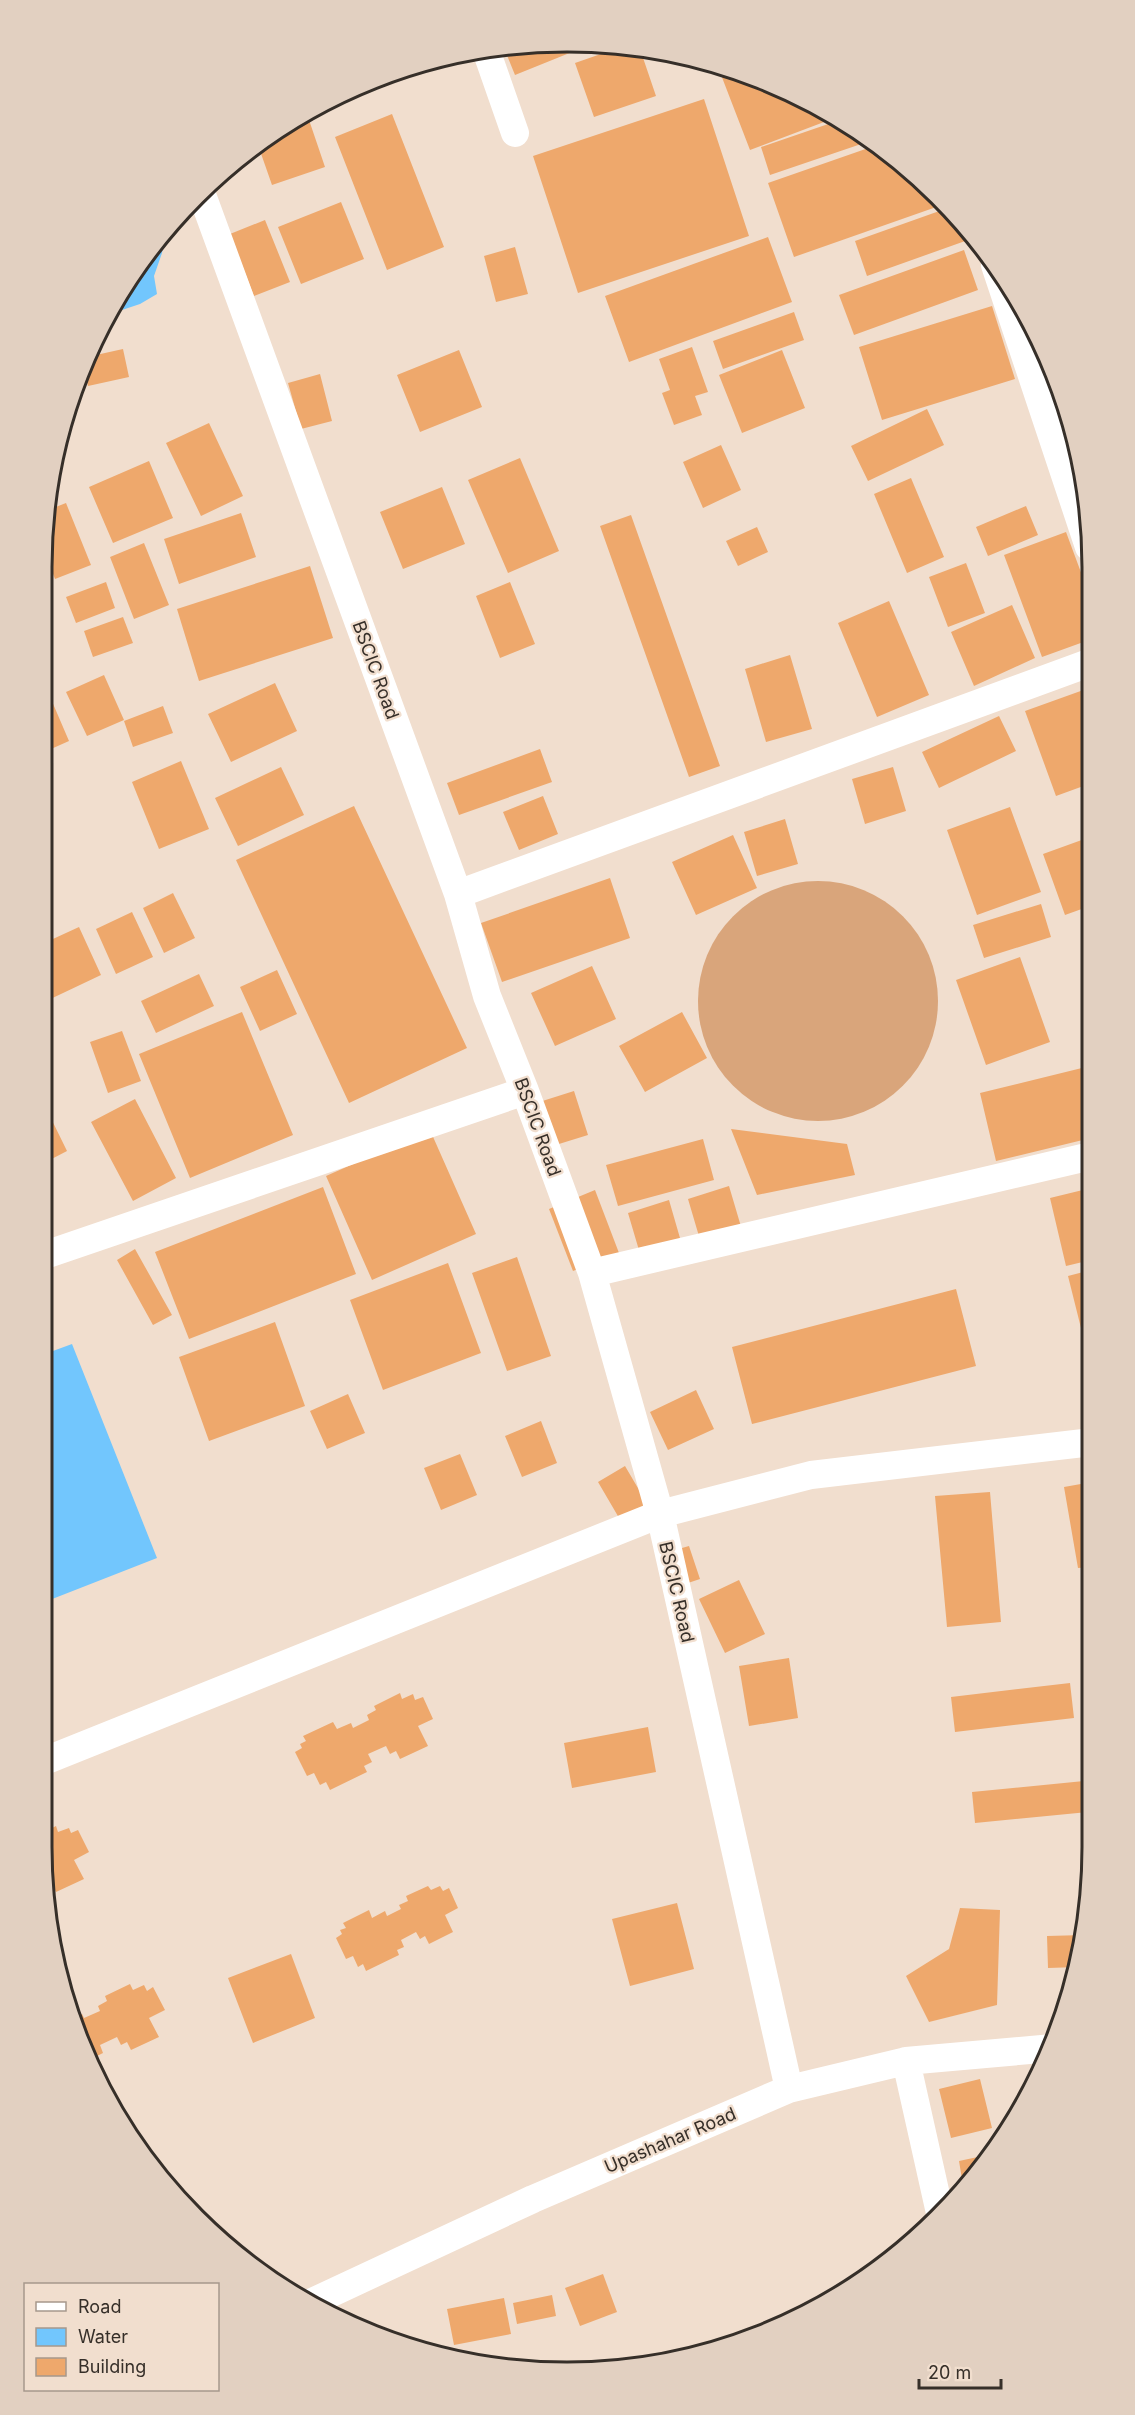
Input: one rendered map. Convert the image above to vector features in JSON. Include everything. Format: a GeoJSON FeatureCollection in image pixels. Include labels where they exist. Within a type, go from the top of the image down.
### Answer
{"type":"FeatureCollection","features":[{"type":"Feature","properties":{"kind":"street"},"geometry":{"type":"LineString","coordinates":[[489,59],[514,133]]}},
{"type":"Feature","properties":{"kind":"street","name":"BSCIC Road"},"geometry":{"type":"LineString","coordinates":[[205,202],[458,894],[487,996],[525,1091],[592,1273],[660,1514],[789,2089]]}},
{"type":"Feature","properties":{"kind":"street"},"geometry":{"type":"LineString","coordinates":[[1023,328],[1040,365],[1079,509]]}},
{"type":"Feature","properties":{"kind":"street"},"geometry":{"type":"LineString","coordinates":[[458,894],[1082,666]]}},
{"type":"Feature","properties":{"kind":"street"},"geometry":{"type":"LineString","coordinates":[[52,1253],[525,1091]]}},
{"type":"Feature","properties":{"kind":"street"},"geometry":{"type":"LineString","coordinates":[[592,1273],[1082,1158]]}},
{"type":"Feature","properties":{"kind":"street"},"geometry":{"type":"LineString","coordinates":[[52,1758],[660,1514],[810,1475],[1082,1443]]}},
{"type":"Feature","properties":{"kind":"street","name":"Upashahar Road"},"geometry":{"type":"LineString","coordinates":[[319,2299],[533,2199],[789,2089],[906,2061],[1041,2049]]}},
{"type":"Feature","properties":{"kind":"street"},"geometry":{"type":"LineString","coordinates":[[906,2061],[938,2205]]}},
{"type":"Feature","properties":{"kind":"shaded area"},"geometry":{"type":"Polygon","coordinates":[[[806,881],[830,881],[853,886],[875,895],[903,916],[918,934],[929,955],[936,978],[938,1001],[936,1024],[929,1047],[918,1068],[903,1086],[875,1107],[853,1116],[830,1121],[806,1121],[783,1116],[761,1107],[742,1094],[725,1077],[712,1058],[703,1036],[698,1013],[698,989],[703,966],[712,944],[725,925],[742,908],[761,895],[783,886],[806,881]]]}},
{"type":"Feature","properties":{"kind":"water"},"geometry":{"type":"Polygon","coordinates":[[[163,250],[154,276],[157,294],[140,304],[121,310],[163,250]]]}},
{"type":"Feature","properties":{"kind":"water"},"geometry":{"type":"Polygon","coordinates":[[[72,1344],[157,1558],[52,1599],[52,1351],[72,1344]]]}},
{"type":"Feature","properties":{"kind":"building"},"geometry":{"type":"Polygon","coordinates":[[[571,52],[515,75],[507,56],[571,52]]]}},
{"type":"Feature","properties":{"kind":"building"},"geometry":{"type":"Polygon","coordinates":[[[601,54],[643,58],[656,96],[594,117],[575,63],[601,54]]]}},
{"type":"Feature","properties":{"kind":"building"},"geometry":{"type":"Polygon","coordinates":[[[722,76],[765,92],[826,121],[750,150],[722,76]]]}},
{"type":"Feature","properties":{"kind":"building"},"geometry":{"type":"Polygon","coordinates":[[[704,99],[749,236],[578,293],[533,156],[704,99]]]}},
{"type":"Feature","properties":{"kind":"building"},"geometry":{"type":"Polygon","coordinates":[[[392,114],[444,247],[387,270],[335,137],[392,114]]]}},
{"type":"Feature","properties":{"kind":"building"},"geometry":{"type":"Polygon","coordinates":[[[309,121],[325,167],[272,185],[261,154],[309,121]]]}},
{"type":"Feature","properties":{"kind":"building"},"geometry":{"type":"Polygon","coordinates":[[[829,124],[861,144],[770,175],[761,147],[829,124]]]}},
{"type":"Feature","properties":{"kind":"building"},"geometry":{"type":"Polygon","coordinates":[[[867,149],[907,180],[936,207],[794,257],[768,183],[867,149]]]}},
{"type":"Feature","properties":{"kind":"building"},"geometry":{"type":"Polygon","coordinates":[[[341,202],[364,259],[301,284],[278,227],[341,202]]]}},
{"type":"Feature","properties":{"kind":"building"},"geometry":{"type":"Polygon","coordinates":[[[939,211],[965,241],[867,276],[855,241],[939,211]]]}},
{"type":"Feature","properties":{"kind":"building"},"geometry":{"type":"Polygon","coordinates":[[[265,220],[290,282],[254,296],[230,234],[265,220]]]}},
{"type":"Feature","properties":{"kind":"building"},"geometry":{"type":"Polygon","coordinates":[[[768,237],[792,302],[629,362],[605,296],[768,237]]]}},
{"type":"Feature","properties":{"kind":"building"},"geometry":{"type":"Polygon","coordinates":[[[515,247],[528,294],[496,302],[484,256],[515,247]]]}},
{"type":"Feature","properties":{"kind":"building"},"geometry":{"type":"Polygon","coordinates":[[[964,250],[978,290],[854,335],[839,295],[964,250]]]}},
{"type":"Feature","properties":{"kind":"building"},"geometry":{"type":"Polygon","coordinates":[[[992,306],[1015,379],[882,420],[859,347],[992,306]]]}},
{"type":"Feature","properties":{"kind":"building"},"geometry":{"type":"Polygon","coordinates":[[[794,312],[804,340],[723,369],[713,341],[794,312]]]}},
{"type":"Feature","properties":{"kind":"building"},"geometry":{"type":"Polygon","coordinates":[[[692,347],[708,392],[695,396],[702,415],[674,425],[662,393],[670,390],[659,359],[692,347]]]}},
{"type":"Feature","properties":{"kind":"building"},"geometry":{"type":"Polygon","coordinates":[[[123,349],[129,377],[88,386],[87,383],[99,354],[123,349]]]}},
{"type":"Feature","properties":{"kind":"building"},"geometry":{"type":"Polygon","coordinates":[[[459,350],[482,407],[420,432],[397,375],[459,350]]]}},
{"type":"Feature","properties":{"kind":"building"},"geometry":{"type":"Polygon","coordinates":[[[782,350],[805,408],[742,433],[719,375],[782,350]]]}},
{"type":"Feature","properties":{"kind":"building"},"geometry":{"type":"Polygon","coordinates":[[[320,374],[332,421],[301,429],[288,383],[320,374]]]}},
{"type":"Feature","properties":{"kind":"building"},"geometry":{"type":"Polygon","coordinates":[[[927,409],[944,445],[868,481],[851,446],[927,409]]]}},
{"type":"Feature","properties":{"kind":"building"},"geometry":{"type":"Polygon","coordinates":[[[209,423],[243,496],[201,516],[166,443],[209,423]]]}},
{"type":"Feature","properties":{"kind":"building"},"geometry":{"type":"Polygon","coordinates":[[[721,445],[741,490],[703,508],[683,462],[721,445]]]}},
{"type":"Feature","properties":{"kind":"building"},"geometry":{"type":"Polygon","coordinates":[[[520,458],[559,551],[508,573],[468,480],[520,458]]]}},
{"type":"Feature","properties":{"kind":"building"},"geometry":{"type":"Polygon","coordinates":[[[149,461],[173,518],[113,543],[89,487],[149,461]]]}},
{"type":"Feature","properties":{"kind":"building"},"geometry":{"type":"Polygon","coordinates":[[[911,478],[944,557],[907,573],[874,494],[911,478]]]}},
{"type":"Feature","properties":{"kind":"building"},"geometry":{"type":"Polygon","coordinates":[[[442,487],[465,544],[403,569],[380,512],[442,487]]]}},
{"type":"Feature","properties":{"kind":"building"},"geometry":{"type":"Polygon","coordinates":[[[66,503],[91,565],[55,579],[52,568],[56,507],[66,503]]]}},
{"type":"Feature","properties":{"kind":"building"},"geometry":{"type":"Polygon","coordinates":[[[1026,506],[1038,535],[988,556],[976,527],[1026,506]]]}},
{"type":"Feature","properties":{"kind":"building"},"geometry":{"type":"Polygon","coordinates":[[[241,513],[256,557],[179,584],[164,539],[241,513]]]}},
{"type":"Feature","properties":{"kind":"building"},"geometry":{"type":"Polygon","coordinates":[[[631,515],[720,766],[689,777],[600,526],[631,515]]]}},
{"type":"Feature","properties":{"kind":"building"},"geometry":{"type":"Polygon","coordinates":[[[757,527],[768,552],[738,566],[726,541],[757,527]]]}},
{"type":"Feature","properties":{"kind":"building"},"geometry":{"type":"Polygon","coordinates":[[[1066,532],[1082,575],[1082,643],[1042,657],[1004,555],[1066,532]]]}},
{"type":"Feature","properties":{"kind":"building"},"geometry":{"type":"Polygon","coordinates":[[[144,543],[169,605],[134,619],[110,557],[144,543]]]}},
{"type":"Feature","properties":{"kind":"building"},"geometry":{"type":"Polygon","coordinates":[[[966,563],[985,613],[948,627],[929,577],[966,563]]]}},
{"type":"Feature","properties":{"kind":"building"},"geometry":{"type":"Polygon","coordinates":[[[310,566],[333,638],[199,681],[177,609],[310,566]]]}},
{"type":"Feature","properties":{"kind":"building"},"geometry":{"type":"Polygon","coordinates":[[[106,582],[115,608],[76,623],[66,597],[106,582]]]}},
{"type":"Feature","properties":{"kind":"building"},"geometry":{"type":"Polygon","coordinates":[[[510,582],[535,644],[500,658],[476,596],[510,582]]]}},
{"type":"Feature","properties":{"kind":"building"},"geometry":{"type":"Polygon","coordinates":[[[889,601],[929,695],[877,717],[838,623],[889,601]]]}},
{"type":"Feature","properties":{"kind":"building"},"geometry":{"type":"Polygon","coordinates":[[[1012,605],[1035,658],[974,686],[951,632],[1012,605]]]}},
{"type":"Feature","properties":{"kind":"building"},"geometry":{"type":"Polygon","coordinates":[[[123,617],[133,643],[93,657],[84,631],[123,617]]]}},
{"type":"Feature","properties":{"kind":"building"},"geometry":{"type":"Polygon","coordinates":[[[790,655],[812,729],[766,742],[745,669],[790,655]]]}},
{"type":"Feature","properties":{"kind":"building"},"geometry":{"type":"Polygon","coordinates":[[[104,675],[124,720],[87,736],[66,692],[104,675]]]}},
{"type":"Feature","properties":{"kind":"building"},"geometry":{"type":"Polygon","coordinates":[[[275,683],[297,731],[231,762],[208,714],[275,683]]]}},
{"type":"Feature","properties":{"kind":"building"},"geometry":{"type":"Polygon","coordinates":[[[1082,691],[1082,787],[1056,796],[1025,711],[1082,691]]]}},
{"type":"Feature","properties":{"kind":"building"},"geometry":{"type":"Polygon","coordinates":[[[52,701],[69,741],[52,749],[52,701]]]}},
{"type":"Feature","properties":{"kind":"building"},"geometry":{"type":"Polygon","coordinates":[[[163,706],[173,733],[133,747],[124,721],[163,706]]]}},
{"type":"Feature","properties":{"kind":"building"},"geometry":{"type":"Polygon","coordinates":[[[999,716],[1016,751],[939,788],[922,752],[999,716]]]}},
{"type":"Feature","properties":{"kind":"building"},"geometry":{"type":"Polygon","coordinates":[[[540,749],[552,782],[459,815],[447,783],[540,749]]]}},
{"type":"Feature","properties":{"kind":"building"},"geometry":{"type":"Polygon","coordinates":[[[181,761],[209,829],[159,849],[132,782],[181,761]]]}},
{"type":"Feature","properties":{"kind":"building"},"geometry":{"type":"Polygon","coordinates":[[[281,767],[304,815],[238,846],[215,798],[281,767]]]}},
{"type":"Feature","properties":{"kind":"building"},"geometry":{"type":"Polygon","coordinates":[[[893,767],[906,811],[865,824],[852,779],[893,767]]]}},
{"type":"Feature","properties":{"kind":"building"},"geometry":{"type":"Polygon","coordinates":[[[543,796],[558,834],[519,850],[503,812],[543,796]]]}},
{"type":"Feature","properties":{"kind":"building"},"geometry":{"type":"Polygon","coordinates":[[[354,806],[467,1048],[349,1103],[236,860],[354,806]]]}},
{"type":"Feature","properties":{"kind":"building"},"geometry":{"type":"Polygon","coordinates":[[[1010,807],[1041,892],[977,915],[947,830],[1010,807]]]}},
{"type":"Feature","properties":{"kind":"building"},"geometry":{"type":"Polygon","coordinates":[[[785,819],[798,864],[757,876],[744,832],[785,819]]]}},
{"type":"Feature","properties":{"kind":"building"},"geometry":{"type":"Polygon","coordinates":[[[733,835],[757,888],[696,915],[672,862],[733,835]]]}},
{"type":"Feature","properties":{"kind":"building"},"geometry":{"type":"Polygon","coordinates":[[[1082,840],[1082,909],[1065,915],[1043,854],[1082,840]]]}},
{"type":"Feature","properties":{"kind":"building"},"geometry":{"type":"Polygon","coordinates":[[[610,878],[630,938],[502,982],[481,923],[610,878]]]}},
{"type":"Feature","properties":{"kind":"building"},"geometry":{"type":"Polygon","coordinates":[[[173,893],[195,938],[164,953],[143,908],[173,893]]]}},
{"type":"Feature","properties":{"kind":"building"},"geometry":{"type":"Polygon","coordinates":[[[1041,904],[1051,937],[984,958],[973,925],[1041,904]]]}},
{"type":"Feature","properties":{"kind":"building"},"geometry":{"type":"Polygon","coordinates":[[[132,912],[153,957],[116,974],[96,929],[132,912]]]}},
{"type":"Feature","properties":{"kind":"building"},"geometry":{"type":"Polygon","coordinates":[[[79,927],[101,975],[52,998],[52,939],[79,927]]]}},
{"type":"Feature","properties":{"kind":"building"},"geometry":{"type":"Polygon","coordinates":[[[1020,957],[1050,1042],[986,1065],[956,980],[1020,957]]]}},
{"type":"Feature","properties":{"kind":"building"},"geometry":{"type":"Polygon","coordinates":[[[592,966],[616,1019],[555,1046],[531,993],[592,966]]]}},
{"type":"Feature","properties":{"kind":"building"},"geometry":{"type":"Polygon","coordinates":[[[277,970],[297,1014],[260,1031],[240,987],[277,970]]]}},
{"type":"Feature","properties":{"kind":"building"},"geometry":{"type":"Polygon","coordinates":[[[199,974],[214,1006],[156,1033],[141,1001],[199,974]]]}},
{"type":"Feature","properties":{"kind":"building"},"geometry":{"type":"Polygon","coordinates":[[[242,1012],[293,1135],[190,1178],[139,1054],[242,1012]]]}},
{"type":"Feature","properties":{"kind":"building"},"geometry":{"type":"Polygon","coordinates":[[[682,1012],[707,1058],[645,1092],[619,1046],[682,1012]]]}},
{"type":"Feature","properties":{"kind":"building"},"geometry":{"type":"Polygon","coordinates":[[[122,1031],[141,1081],[108,1093],[90,1042],[122,1031]]]}},
{"type":"Feature","properties":{"kind":"building"},"geometry":{"type":"Polygon","coordinates":[[[1082,1068],[1082,1140],[996,1161],[980,1093],[1082,1068]]]}},
{"type":"Feature","properties":{"kind":"building"},"geometry":{"type":"Polygon","coordinates":[[[574,1091],[588,1135],[546,1148],[533,1104],[574,1091]]]}},
{"type":"Feature","properties":{"kind":"building"},"geometry":{"type":"Polygon","coordinates":[[[135,1099],[176,1178],[133,1201],[91,1122],[135,1099]]]}},
{"type":"Feature","properties":{"kind":"building"},"geometry":{"type":"Polygon","coordinates":[[[52,1120],[67,1151],[52,1159],[52,1120]]]}},
{"type":"Feature","properties":{"kind":"building"},"geometry":{"type":"Polygon","coordinates":[[[731,1129],[847,1144],[855,1175],[757,1195],[731,1129]]]}},
{"type":"Feature","properties":{"kind":"building"},"geometry":{"type":"Polygon","coordinates":[[[430,1130],[476,1234],[372,1280],[326,1176],[430,1130]]]}},
{"type":"Feature","properties":{"kind":"building"},"geometry":{"type":"Polygon","coordinates":[[[703,1139],[714,1180],[618,1206],[606,1165],[703,1139]]]}},
{"type":"Feature","properties":{"kind":"building"},"geometry":{"type":"Polygon","coordinates":[[[729,1186],[742,1230],[701,1243],[688,1199],[729,1186]]]}},
{"type":"Feature","properties":{"kind":"building"},"geometry":{"type":"Polygon","coordinates":[[[323,1187],[356,1274],[189,1339],[155,1252],[323,1187]]]}},
{"type":"Feature","properties":{"kind":"building"},"geometry":{"type":"Polygon","coordinates":[[[595,1190],[619,1253],[573,1271],[549,1209],[595,1190]]]}},
{"type":"Feature","properties":{"kind":"building"},"geometry":{"type":"Polygon","coordinates":[[[1082,1190],[1082,1262],[1066,1266],[1050,1198],[1082,1190]]]}},
{"type":"Feature","properties":{"kind":"building"},"geometry":{"type":"Polygon","coordinates":[[[669,1200],[682,1245],[641,1257],[628,1213],[669,1200]]]}},
{"type":"Feature","properties":{"kind":"building"},"geometry":{"type":"Polygon","coordinates":[[[135,1249],[172,1315],[153,1325],[117,1260],[135,1249]]]}},
{"type":"Feature","properties":{"kind":"building"},"geometry":{"type":"Polygon","coordinates":[[[517,1257],[551,1356],[507,1371],[472,1273],[517,1257]]]}},
{"type":"Feature","properties":{"kind":"building"},"geometry":{"type":"Polygon","coordinates":[[[448,1263],[481,1353],[383,1390],[350,1300],[448,1263]]]}},
{"type":"Feature","properties":{"kind":"building"},"geometry":{"type":"Polygon","coordinates":[[[1082,1272],[1082,1332],[1068,1276],[1082,1272]]]}},
{"type":"Feature","properties":{"kind":"building"},"geometry":{"type":"Polygon","coordinates":[[[956,1289],[976,1366],[752,1424],[732,1347],[956,1289]]]}},
{"type":"Feature","properties":{"kind":"building"},"geometry":{"type":"Polygon","coordinates":[[[275,1322],[305,1406],[209,1441],[179,1357],[275,1322]]]}},
{"type":"Feature","properties":{"kind":"building"},"geometry":{"type":"Polygon","coordinates":[[[696,1390],[714,1429],[668,1450],[650,1412],[696,1390]]]}},
{"type":"Feature","properties":{"kind":"building"},"geometry":{"type":"Polygon","coordinates":[[[348,1394],[365,1433],[327,1449],[310,1411],[348,1394]]]}},
{"type":"Feature","properties":{"kind":"building"},"geometry":{"type":"Polygon","coordinates":[[[541,1421],[557,1463],[522,1477],[505,1436],[541,1421]]]}},
{"type":"Feature","properties":{"kind":"building"},"geometry":{"type":"Polygon","coordinates":[[[460,1454],[477,1495],[441,1510],[424,1468],[460,1454]]]}},
{"type":"Feature","properties":{"kind":"building"},"geometry":{"type":"Polygon","coordinates":[[[625,1466],[649,1507],[622,1523],[598,1482],[625,1466]]]}},
{"type":"Feature","properties":{"kind":"building"},"geometry":{"type":"Polygon","coordinates":[[[1082,1484],[1082,1568],[1078,1568],[1064,1487],[1082,1484]]]}},
{"type":"Feature","properties":{"kind":"building"},"geometry":{"type":"Polygon","coordinates":[[[990,1492],[1001,1622],[947,1627],[935,1496],[990,1492]]]}},
{"type":"Feature","properties":{"kind":"building"},"geometry":{"type":"Polygon","coordinates":[[[689,1546],[700,1579],[685,1584],[675,1550],[689,1546]]]}},
{"type":"Feature","properties":{"kind":"building"},"geometry":{"type":"Polygon","coordinates":[[[739,1580],[765,1634],[725,1653],[699,1599],[739,1580]]]}},
{"type":"Feature","properties":{"kind":"building"},"geometry":{"type":"Polygon","coordinates":[[[789,1658],[798,1718],[749,1726],[739,1666],[789,1658]]]}},
{"type":"Feature","properties":{"kind":"building"},"geometry":{"type":"Polygon","coordinates":[[[1070,1683],[1074,1718],[955,1732],[951,1697],[1070,1683]]]}},
{"type":"Feature","properties":{"kind":"building"},"geometry":{"type":"Polygon","coordinates":[[[400,1693],[402,1699],[413,1694],[415,1700],[423,1697],[433,1719],[418,1726],[428,1746],[400,1759],[396,1751],[390,1754],[386,1746],[368,1754],[372,1762],[364,1766],[367,1772],[330,1790],[326,1782],[320,1785],[314,1773],[307,1776],[295,1752],[302,1748],[300,1744],[306,1741],[303,1736],[333,1722],[337,1729],[351,1723],[353,1728],[369,1720],[367,1715],[376,1710],[374,1706],[400,1693]]]}},
{"type":"Feature","properties":{"kind":"building"},"geometry":{"type":"Polygon","coordinates":[[[648,1727],[656,1772],[572,1788],[564,1743],[648,1727]]]}},
{"type":"Feature","properties":{"kind":"building"},"geometry":{"type":"Polygon","coordinates":[[[1082,1781],[1082,1813],[975,1823],[972,1792],[1082,1781]]]}},
{"type":"Feature","properties":{"kind":"building"},"geometry":{"type":"Polygon","coordinates":[[[56,1826],[58,1832],[69,1828],[71,1833],[78,1830],[89,1852],[74,1860],[84,1879],[56,1892],[54,1881],[52,1828],[56,1826]]]}},
{"type":"Feature","properties":{"kind":"building"},"geometry":{"type":"Polygon","coordinates":[[[428,1886],[431,1890],[440,1886],[443,1891],[449,1888],[458,1908],[445,1915],[453,1932],[429,1944],[425,1936],[420,1939],[416,1932],[401,1940],[404,1947],[397,1950],[399,1955],[366,1971],[363,1964],[358,1967],[353,1956],[346,1959],[336,1938],[342,1934],[340,1930],[346,1928],[343,1923],[369,1910],[372,1918],[385,1911],[387,1916],[401,1909],[399,1905],[408,1901],[406,1896],[428,1886]]]}},
{"type":"Feature","properties":{"kind":"building"},"geometry":{"type":"Polygon","coordinates":[[[677,1903],[694,1969],[630,1986],[612,1919],[677,1903]]]}},
{"type":"Feature","properties":{"kind":"building"},"geometry":{"type":"Polygon","coordinates":[[[960,1908],[1000,1910],[997,2005],[929,2022],[906,1976],[949,1949],[960,1908]]]}},
{"type":"Feature","properties":{"kind":"building"},"geometry":{"type":"Polygon","coordinates":[[[1075,1935],[1068,1967],[1048,1968],[1047,1936],[1075,1935]]]}},
{"type":"Feature","properties":{"kind":"building"},"geometry":{"type":"Polygon","coordinates":[[[291,1954],[315,2018],[253,2043],[228,1978],[291,1954]]]}},
{"type":"Feature","properties":{"kind":"building"},"geometry":{"type":"Polygon","coordinates":[[[130,1984],[133,1990],[144,1985],[147,1991],[153,1987],[165,2010],[149,2018],[159,2037],[131,2050],[127,2042],[121,2045],[117,2037],[100,2045],[103,2053],[97,2056],[81,2015],[84,2018],[100,2011],[98,2006],[107,2001],[105,1996],[130,1984]]]}},
{"type":"Feature","properties":{"kind":"building"},"geometry":{"type":"Polygon","coordinates":[[[980,2079],[992,2128],[951,2138],[939,2089],[980,2079]]]}},
{"type":"Feature","properties":{"kind":"building"},"geometry":{"type":"Polygon","coordinates":[[[979,2157],[962,2178],[959,2161],[979,2157]]]}},
{"type":"Feature","properties":{"kind":"building"},"geometry":{"type":"Polygon","coordinates":[[[603,2274],[617,2312],[580,2326],[565,2288],[603,2274]]]}},
{"type":"Feature","properties":{"kind":"building"},"geometry":{"type":"Polygon","coordinates":[[[552,2295],[556,2316],[517,2324],[513,2303],[552,2295]]]}},
{"type":"Feature","properties":{"kind":"building"},"geometry":{"type":"Polygon","coordinates":[[[504,2298],[511,2334],[454,2345],[447,2309],[504,2298]]]}}]}
